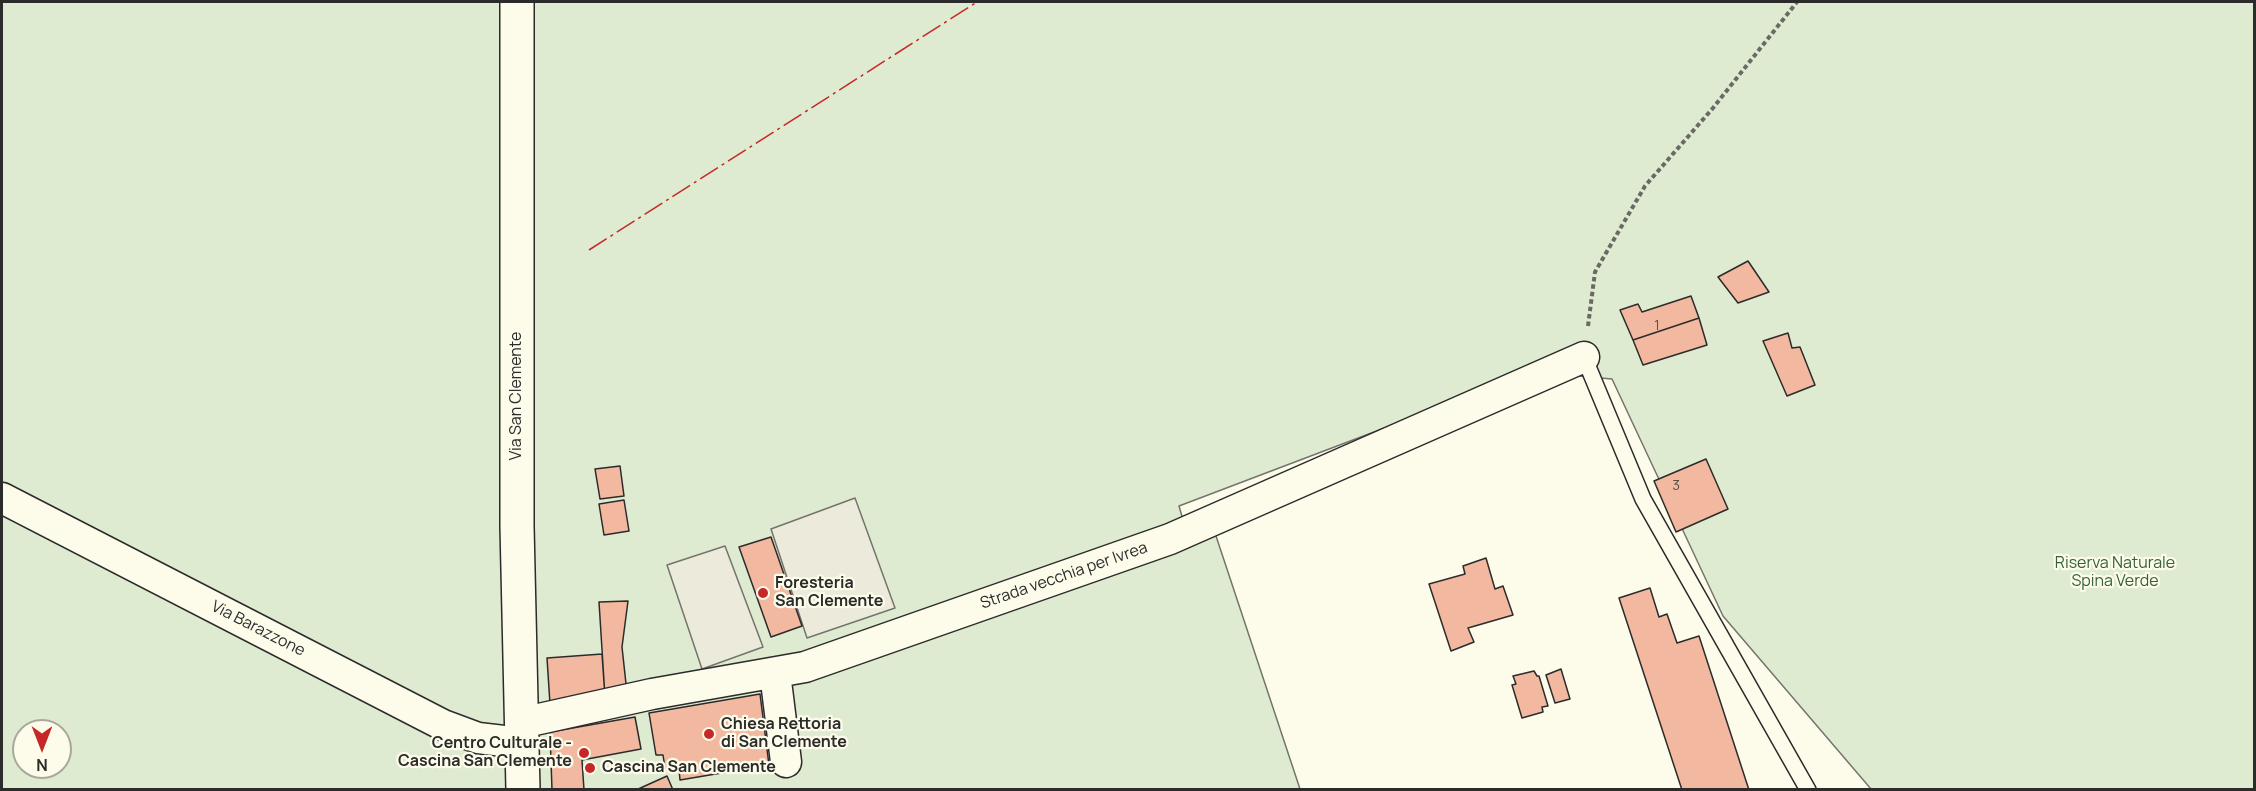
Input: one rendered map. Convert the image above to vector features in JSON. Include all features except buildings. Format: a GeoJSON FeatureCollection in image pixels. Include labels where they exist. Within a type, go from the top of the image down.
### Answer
{"type":"FeatureCollection","features":[{"type":"Feature","properties":{"kind":"street","name":"Via San Clemente"},"geometry":{"type":"LineString","coordinates":[[517,2],[517,526],[523,789]]}},
{"type":"Feature","properties":{"kind":"street","name":"Strada vecchia per Ivrea"},"geometry":{"type":"LineString","coordinates":[[521,733],[652,694],[805,667],[1170,539],[1584,357]]}},
{"type":"Feature","properties":{"kind":"street","name":"Via Barazzone"},"geometry":{"type":"LineString","coordinates":[[2,498],[443,725],[478,738],[521,733]]}},
{"type":"Feature","properties":{"kind":"street"},"geometry":{"type":"LineString","coordinates":[[775,673],[786,762]]}},
{"type":"Feature","properties":{"kind":"lane"},"geometry":{"type":"LineString","coordinates":[[1584,357],[1643,499],[1808,789]]}},
{"type":"Feature","properties":{"kind":"path"},"geometry":{"type":"LineString","coordinates":[[1584,357],[1595,272],[1645,186],[1713,108],[1797,2]]}},
{"type":"Feature","properties":{"kind":"green space","name":"Riserva Naturale Spina Verde"},"geometry":{"type":"Polygon","coordinates":[[[2,2],[2254,2],[2254,789],[1871,789],[1723,616],[1612,379],[1532,372],[1179,506],[1190,544],[1215,533],[1300,789],[2,790],[2,2]]]}},
{"type":"Feature","properties":{"kind":"shaded area"},"geometry":{"type":"Polygon","coordinates":[[[855,498],[895,608],[807,638],[771,529],[855,498]]]}},
{"type":"Feature","properties":{"kind":"shaded area"},"geometry":{"type":"Polygon","coordinates":[[[725,546],[763,647],[702,669],[667,565],[725,546]]]}},
{"type":"Feature","properties":{"kind":"power"},"geometry":{"type":"LineString","coordinates":[[589,250],[977,2]]}},
{"type":"Feature","properties":{"kind":"place","name":"Foresteria San Clemente"},"geometry":{"type":"Point","coordinates":[763,593]}},
{"type":"Feature","properties":{"kind":"place","name":"Chiesa Rettoria di San Clemente"},"geometry":{"type":"Point","coordinates":[709,734]}},
{"type":"Feature","properties":{"kind":"place","name":"Centro Culturale - Cascina San Clemente"},"geometry":{"type":"Point","coordinates":[584,753]}},
{"type":"Feature","properties":{"kind":"place","name":"Cascina San Clemente"},"geometry":{"type":"Point","coordinates":[590,768]}}]}
